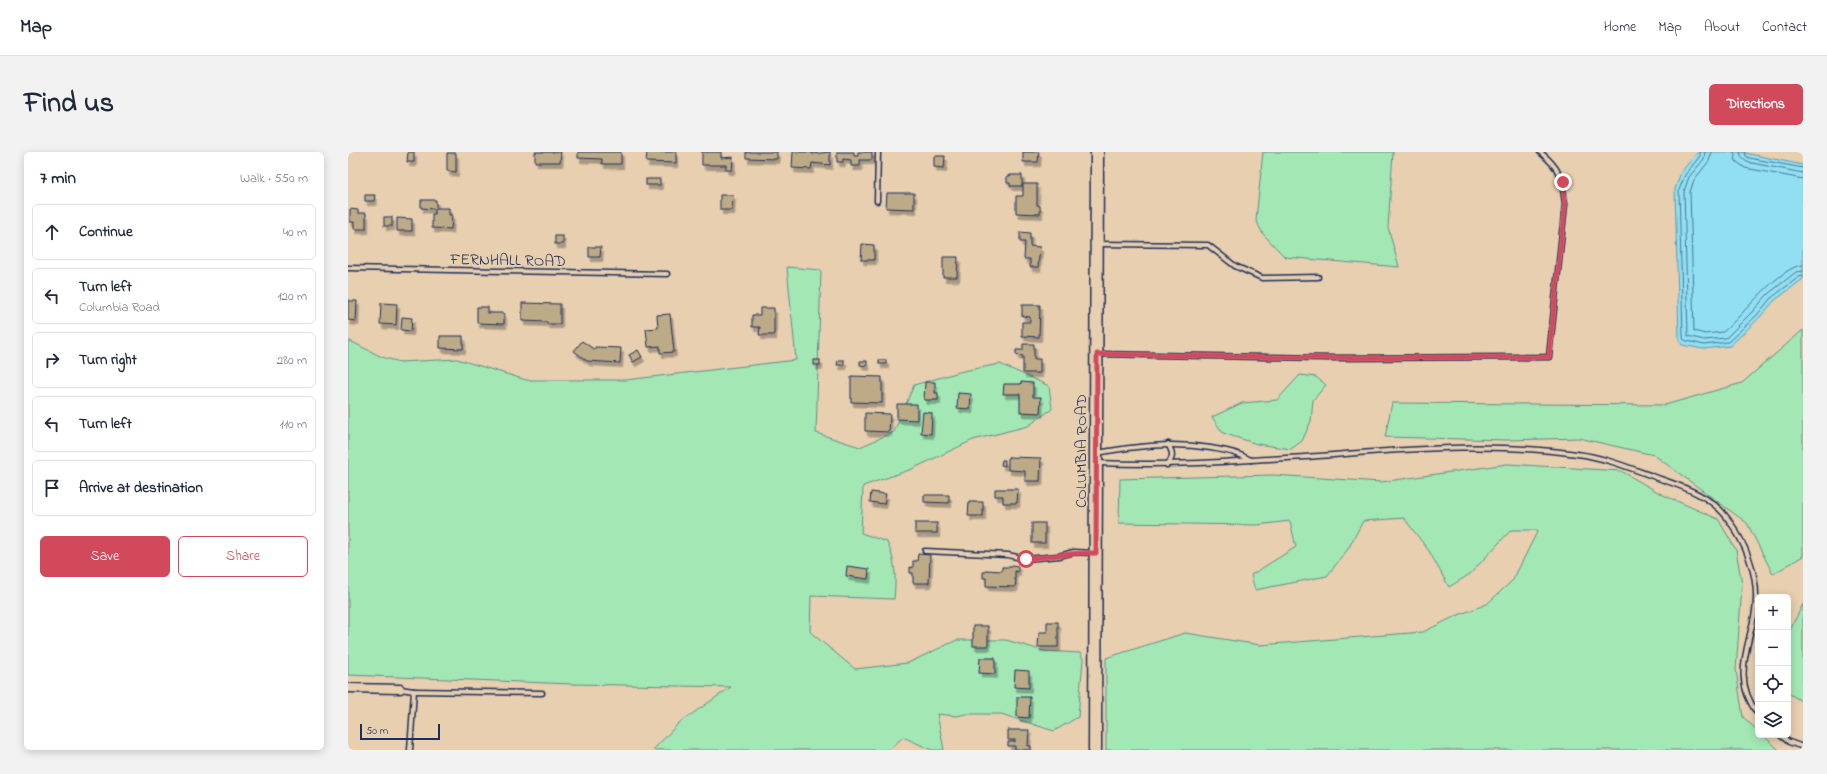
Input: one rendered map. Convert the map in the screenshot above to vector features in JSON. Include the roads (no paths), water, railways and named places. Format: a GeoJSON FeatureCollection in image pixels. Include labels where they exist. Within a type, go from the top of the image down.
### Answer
{"type":"FeatureCollection","features":[{"type":"Feature","properties":{"kind":"main road","name":"COLUMBIA ROAD"},"geometry":{"type":"LineString","coordinates":[[1096,750],[1097,152]]}},
{"type":"Feature","properties":{"kind":"street"},"geometry":{"type":"LineString","coordinates":[[348,688],[400,689]]}},
{"type":"Feature","properties":{"kind":"lane"},"geometry":{"type":"LineString","coordinates":[[876,201],[878,152]]}},
{"type":"Feature","properties":{"kind":"lane"},"geometry":{"type":"LineString","coordinates":[[1097,354],[1327,358],[1549,357],[1565,204],[1563,182],[1554,163],[1540,152]]}},
{"type":"Feature","properties":{"kind":"lane"},"geometry":{"type":"LineString","coordinates":[[1097,244],[1208,245],[1235,266],[1262,278],[1318,276]]}},
{"type":"Feature","properties":{"kind":"lane","name":"FERNHALL ROAD"},"geometry":{"type":"LineString","coordinates":[[348,268],[667,274]]}},
{"type":"Feature","properties":{"kind":"lane"},"geometry":{"type":"LineString","coordinates":[[1166,465],[1172,459],[1173,453],[1168,444]]}},
{"type":"Feature","properties":{"kind":"lane"},"geometry":{"type":"LineString","coordinates":[[1096,458],[1138,446],[1168,444],[1194,446],[1238,453],[1252,460]]}},
{"type":"Feature","properties":{"kind":"lane"},"geometry":{"type":"LineString","coordinates":[[1096,458],[1166,465],[1390,450],[1488,447],[1578,454],[1622,465],[1683,486],[1717,505],[1745,545],[1752,568],[1755,611],[1743,668],[1746,689],[1751,704],[1755,710]]}},
{"type":"Feature","properties":{"kind":"lane"},"geometry":{"type":"LineString","coordinates":[[925,551],[1008,555],[1026,559],[1059,556],[1074,552],[1096,553]]}},
{"type":"Feature","properties":{"kind":"lane"},"geometry":{"type":"LineString","coordinates":[[400,689],[414,691],[542,693]]}},
{"type":"Feature","properties":{"kind":"lane"},"geometry":{"type":"LineString","coordinates":[[410,750],[414,691]]}},
{"type":"Feature","properties":{"kind":"lane"},"geometry":{"type":"LineString","coordinates":[[1784,738],[1789,742],[1803,747]]}},
{"type":"Feature","properties":{"kind":"water"},"geometry":{"type":"Polygon","coordinates":[[[1698,152],[1740,152],[1803,165],[1803,279],[1774,301],[1730,346],[1703,349],[1682,345],[1679,339],[1675,189],[1681,172],[1698,152]]]}}]}
